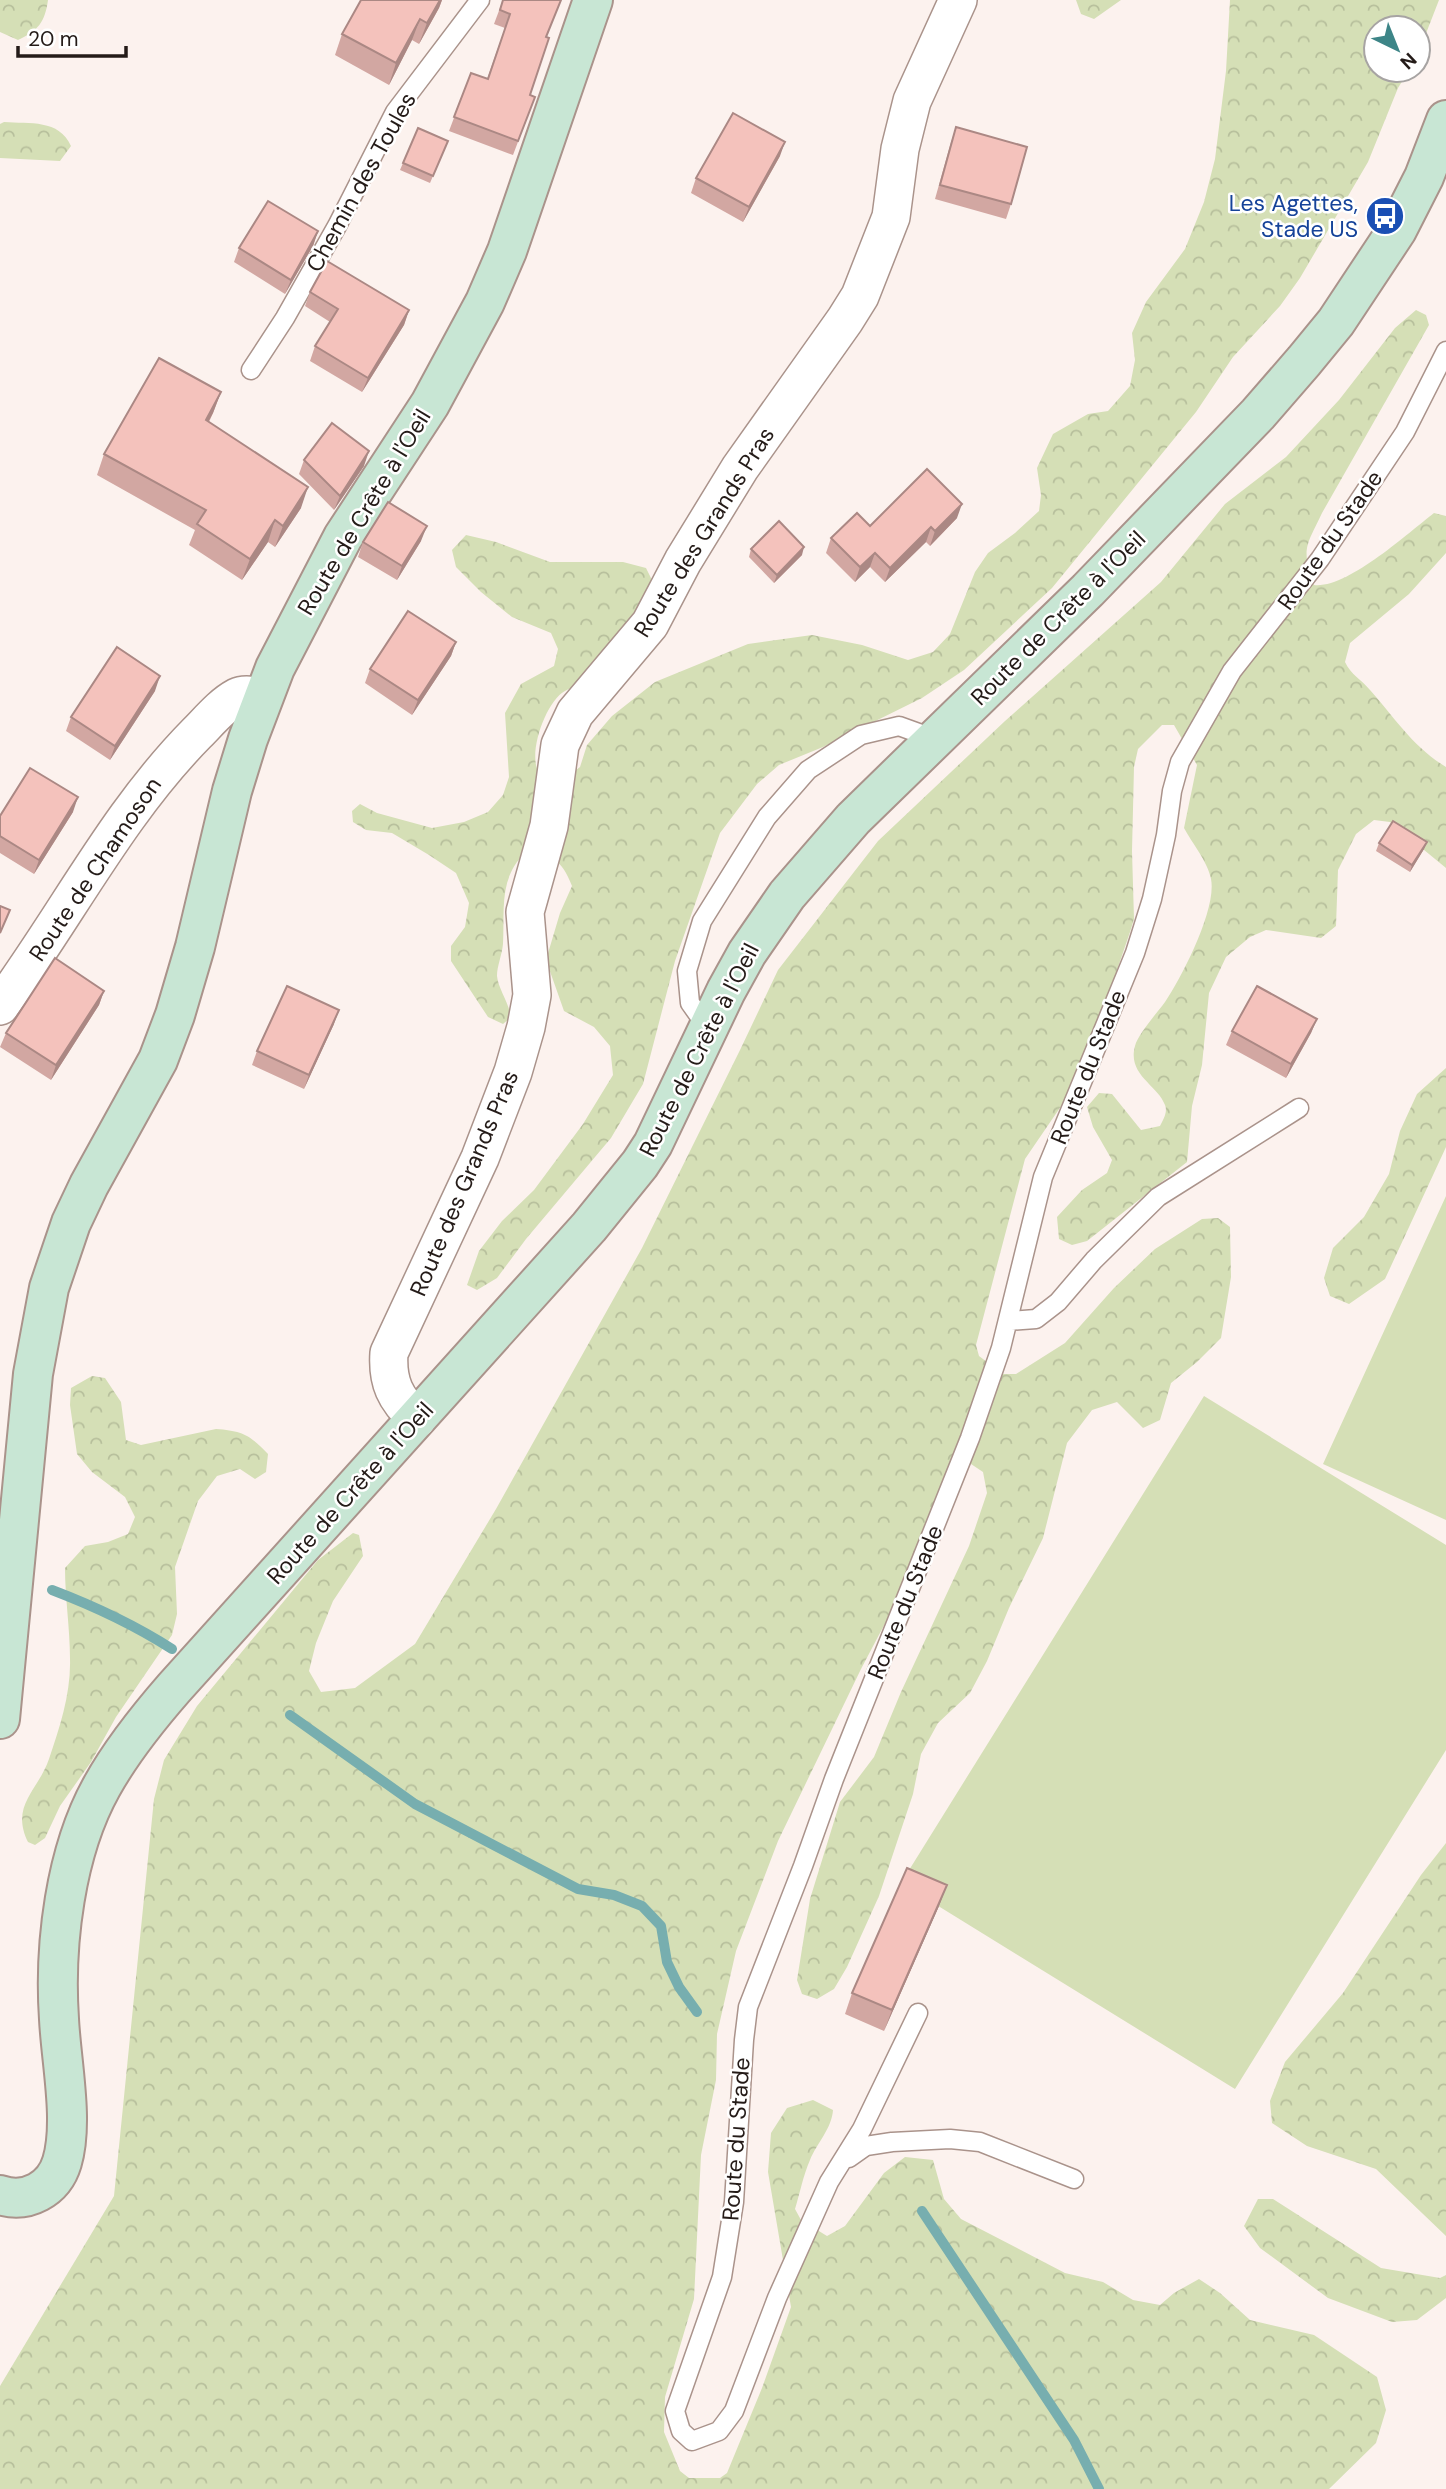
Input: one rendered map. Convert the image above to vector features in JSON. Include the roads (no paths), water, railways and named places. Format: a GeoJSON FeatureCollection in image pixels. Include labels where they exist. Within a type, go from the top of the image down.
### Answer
{"type":"FeatureCollection","features":[{"type":"Feature","properties":{"kind":"street","name":"Route de Crête à l'Oeil"},"geometry":{"type":"LineString","coordinates":[[0,1719],[33,1374],[49,1287],[71,1223],[158,1060],[175,1015],[248,739],[285,646],[343,537],[430,404],[485,302],[507,251],[593,0]]}},
{"type":"Feature","properties":{"kind":"street","name":"Route des Grands Pras"},"geometry":{"type":"LineString","coordinates":[[417,1419],[393,1390],[388,1371],[389,1353],[480,1158],[513,1072],[526,1027],[532,995],[525,912],[549,826],[560,746],[575,713],[650,624],[683,561],[733,478],[860,296],[891,217],[900,149],[912,102],[958,0]]}},
{"type":"Feature","properties":{"kind":"street","name":"Route de Crête à l'Oeil"},"geometry":{"type":"LineString","coordinates":[[0,2195],[19,2198],[41,2191],[57,2174],[62,2162],[66,2128],[58,2004],[59,1944],[64,1910],[76,1850],[101,1788],[127,1746],[157,1707],[589,1227],[640,1164],[664,1125],[707,1027],[747,953],[787,895],[853,819],[1088,590],[1239,434],[1328,332],[1383,254],[1407,211],[1424,177],[1446,120]]}},
{"type":"Feature","properties":{"kind":"street","name":"Route de Chamoson"},"geometry":{"type":"LineString","coordinates":[[0,1006],[57,924],[123,819],[148,787],[180,750],[228,704],[243,695],[263,698]]}},
{"type":"Feature","properties":{"kind":"lane","name":"Chemin des Toules"},"geometry":{"type":"LineString","coordinates":[[251,370],[285,318],[337,226],[395,112],[480,0]]}},
{"type":"Feature","properties":{"kind":"lane","name":"Route du Stade"},"geometry":{"type":"LineString","coordinates":[[918,2013],[862,2129],[830,2182],[777,2298],[734,2411],[719,2431],[692,2441],[681,2431],[675,2411],[722,2277],[734,2202],[748,2007],[834,1779],[970,1438],[1008,1321],[1043,1177],[1135,953],[1152,899],[1180,762],[1232,671],[1320,559],[1398,444],[1446,351]]}},
{"type":"Feature","properties":{"kind":"lane"},"geometry":{"type":"LineString","coordinates":[[707,1027],[690,1003],[687,971],[702,921],[767,817],[807,771],[861,735],[899,726],[935,739]]}},
{"type":"Feature","properties":{"kind":"lane"},"geometry":{"type":"LineString","coordinates":[[1008,1321],[1036,1319],[1058,1302],[1094,1260],[1158,1197],[1299,1108]]}},
{"type":"Feature","properties":{"kind":"lane"},"geometry":{"type":"LineString","coordinates":[[840,2164],[866,2146],[950,2139],[980,2142],[1074,2179]]}},
{"type":"Feature","properties":{"kind":"waterway"},"geometry":{"type":"LineString","coordinates":[[52,1590],[113,1616],[172,1649]]}},
{"type":"Feature","properties":{"kind":"waterway"},"geometry":{"type":"LineString","coordinates":[[290,1715],[415,1804],[578,1889],[614,1895],[642,1906],[661,1926],[667,1962],[679,1987],[697,2012]]}},
{"type":"Feature","properties":{"kind":"waterway"},"geometry":{"type":"LineString","coordinates":[[922,2211],[1074,2440],[1099,2489]]}},
{"type":"Feature","properties":{"kind":"place","name":"Les Agettes, Stade US"},"geometry":{"type":"Point","coordinates":[1385,216]}}]}
